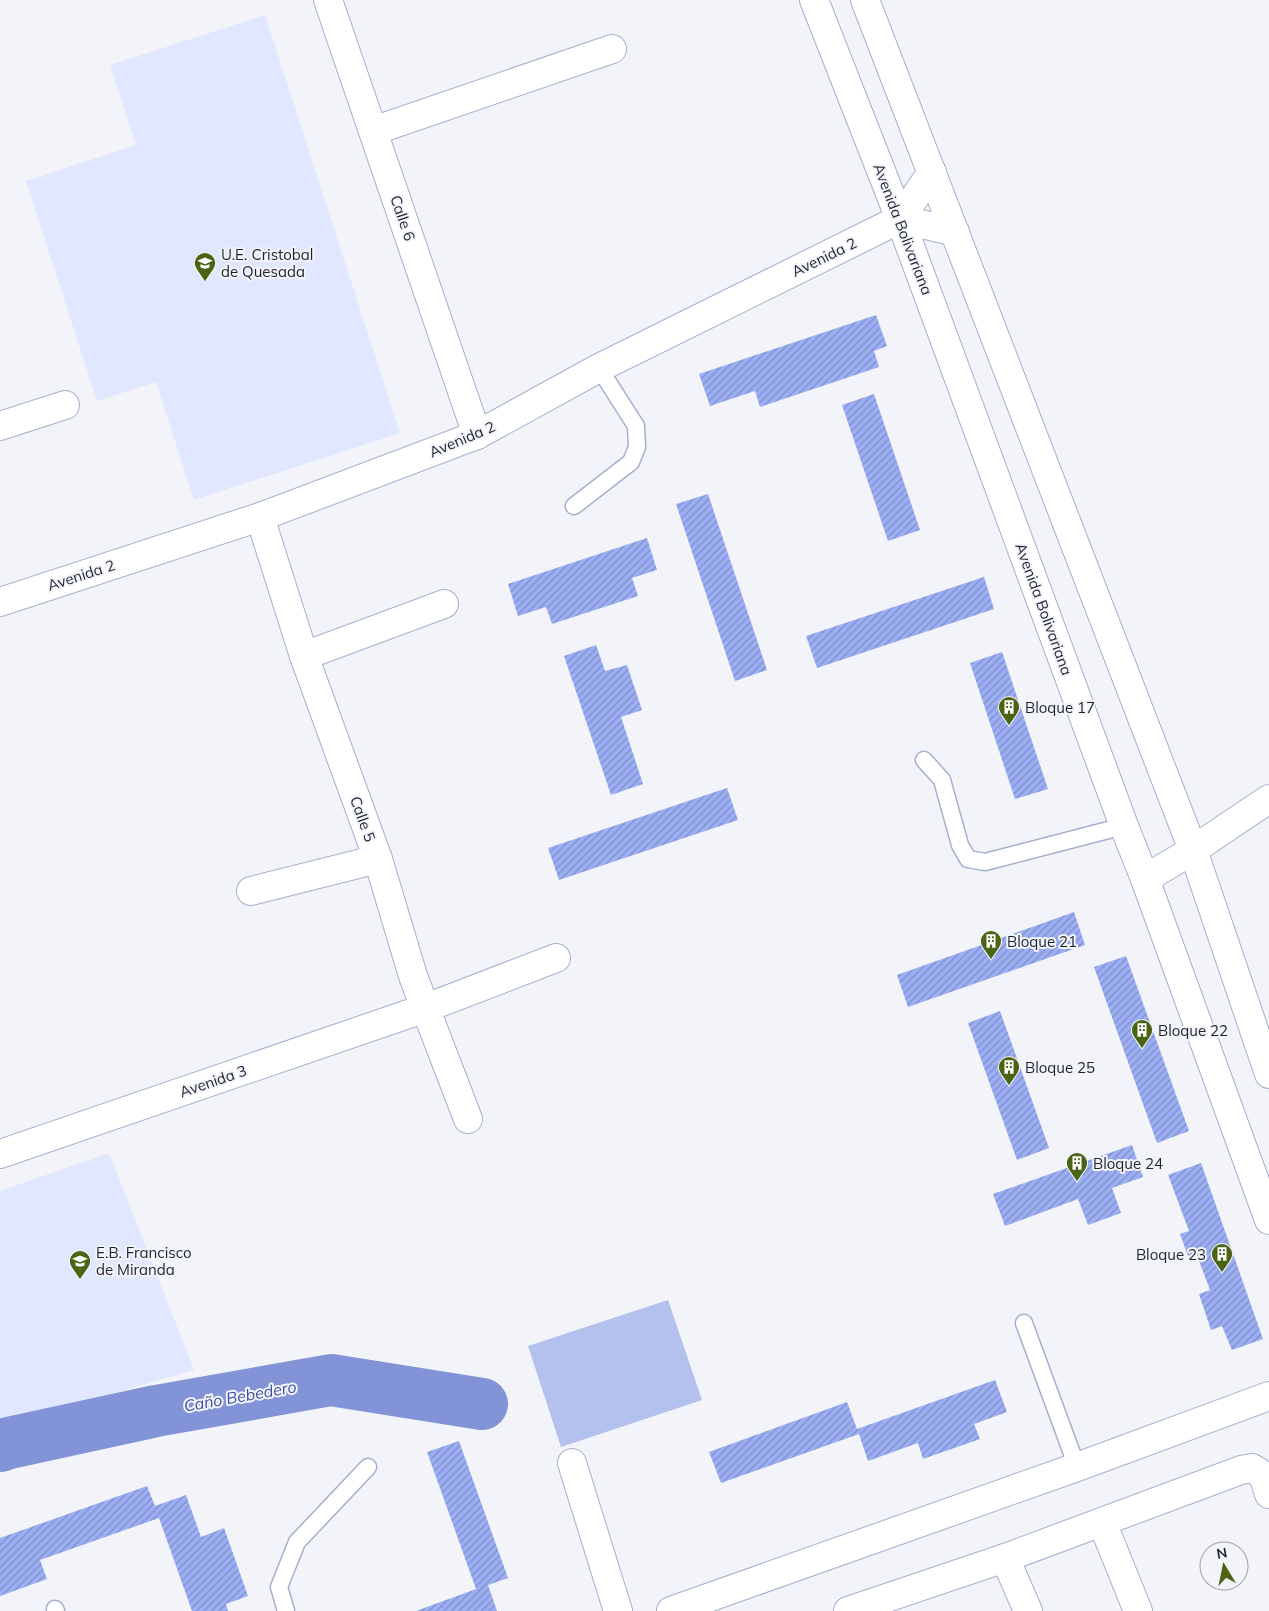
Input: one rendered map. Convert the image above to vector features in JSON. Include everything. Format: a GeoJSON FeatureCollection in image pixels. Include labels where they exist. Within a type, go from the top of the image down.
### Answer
{"type":"FeatureCollection","features":[{"type":"Feature","properties":{"kind":"street","name":"Calle 6"},"geometry":{"type":"LineString","coordinates":[[328,0],[477,435]]}},
{"type":"Feature","properties":{"kind":"street","name":"Avenida Bolivariana"},"geometry":{"type":"LineString","coordinates":[[814,0],[900,219],[1124,826],[1146,879],[1269,1220]]}},
{"type":"Feature","properties":{"kind":"street"},"geometry":{"type":"LineString","coordinates":[[865,0],[1193,850],[1269,1074]]}},
{"type":"Feature","properties":{"kind":"street"},"geometry":{"type":"LineString","coordinates":[[373,131],[612,49]]}},
{"type":"Feature","properties":{"kind":"street"},"geometry":{"type":"LineString","coordinates":[[932,172],[900,219],[955,232]]}},
{"type":"Feature","properties":{"kind":"street","name":"Avenida 2"},"geometry":{"type":"LineString","coordinates":[[0,602],[260,518],[477,435],[599,368],[900,219]]}},
{"type":"Feature","properties":{"kind":"street"},"geometry":{"type":"LineString","coordinates":[[0,426],[65,405]]}},
{"type":"Feature","properties":{"kind":"street","name":"Calle 5"},"geometry":{"type":"LineString","coordinates":[[260,518],[304,656],[378,859],[413,976],[468,1119]]}},
{"type":"Feature","properties":{"kind":"street"},"geometry":{"type":"LineString","coordinates":[[304,656],[444,604]]}},
{"type":"Feature","properties":{"kind":"street"},"geometry":{"type":"LineString","coordinates":[[1146,879],[1269,799]]}},
{"type":"Feature","properties":{"kind":"street"},"geometry":{"type":"LineString","coordinates":[[252,892],[378,859]]}},
{"type":"Feature","properties":{"kind":"street","name":"Avenida 3"},"geometry":{"type":"LineString","coordinates":[[0,1154],[426,1008],[556,958]]}},
{"type":"Feature","properties":{"kind":"street"},"geometry":{"type":"LineString","coordinates":[[670,1611],[1076,1467],[1269,1396]]}},
{"type":"Feature","properties":{"kind":"street"},"geometry":{"type":"LineString","coordinates":[[572,1462],[618,1611]]}},
{"type":"Feature","properties":{"kind":"street"},"geometry":{"type":"LineString","coordinates":[[848,1611],[886,1604],[1241,1470],[1252,1468],[1263,1475],[1269,1494]]}},
{"type":"Feature","properties":{"kind":"street"},"geometry":{"type":"LineString","coordinates":[[1102,1522],[1138,1611]]}},
{"type":"Feature","properties":{"kind":"street"},"geometry":{"type":"LineString","coordinates":[[1005,1558],[1028,1611]]}},
{"type":"Feature","properties":{"kind":"lane"},"geometry":{"type":"LineString","coordinates":[[574,506],[631,462],[637,447],[636,426],[599,368]]}},
{"type":"Feature","properties":{"kind":"lane"},"geometry":{"type":"LineString","coordinates":[[924,760],[942,780],[960,845],[968,859],[985,862],[1124,826]]}},
{"type":"Feature","properties":{"kind":"lane"},"geometry":{"type":"LineString","coordinates":[[1024,1323],[1076,1467]]}},
{"type":"Feature","properties":{"kind":"lane"},"geometry":{"type":"LineString","coordinates":[[286,1611],[280,1586],[297,1542],[368,1467]]}},
{"type":"Feature","properties":{"kind":"shaded area","name":"U.E. Cristobal de Quesada"},"geometry":{"type":"Polygon","coordinates":[[[265,15],[400,433],[194,500],[156,382],[97,401],[26,181],[136,145],[110,65],[265,15]]]}},
{"type":"Feature","properties":{"kind":"shaded area","name":"E.B. Francisco de Miranda"},"geometry":{"type":"Polygon","coordinates":[[[109,1153],[194,1370],[0,1426],[0,1191],[109,1153]]]}},
{"type":"Feature","properties":{"kind":"shaded area"},"geometry":{"type":"Polygon","coordinates":[[[668,1300],[702,1400],[561,1447],[528,1346],[668,1300]]]}},
{"type":"Feature","properties":{"kind":"building"},"geometry":{"type":"Polygon","coordinates":[[[876,315],[887,346],[874,351],[879,367],[760,407],[755,391],[710,406],[699,374],[876,315]]]}},
{"type":"Feature","properties":{"kind":"building"},"geometry":{"type":"Polygon","coordinates":[[[874,394],[920,530],[888,541],[842,405],[874,394]]]}},
{"type":"Feature","properties":{"kind":"building"},"geometry":{"type":"Polygon","coordinates":[[[708,494],[767,670],[735,681],[676,504],[708,494]]]}},
{"type":"Feature","properties":{"kind":"building"},"geometry":{"type":"Polygon","coordinates":[[[647,538],[657,570],[632,578],[638,596],[552,624],[546,607],[518,616],[508,584],[647,538]]]}},
{"type":"Feature","properties":{"kind":"building"},"geometry":{"type":"Polygon","coordinates":[[[984,577],[994,609],[817,668],[806,636],[984,577]]]}},
{"type":"Feature","properties":{"kind":"building"},"geometry":{"type":"Polygon","coordinates":[[[596,645],[605,671],[627,665],[642,710],[621,717],[643,784],[611,795],[564,656],[596,645]]]}},
{"type":"Feature","properties":{"kind":"building","name":"Bloque 17"},"geometry":{"type":"Polygon","coordinates":[[[1002,652],[1048,789],[1015,799],[970,663],[1002,652]]]}},
{"type":"Feature","properties":{"kind":"building"},"geometry":{"type":"Polygon","coordinates":[[[727,788],[738,820],[559,880],[548,848],[727,788]]]}},
{"type":"Feature","properties":{"kind":"building","name":"Bloque 21"},"geometry":{"type":"Polygon","coordinates":[[[1074,912],[1085,945],[908,1007],[897,975],[1074,912]]]}},
{"type":"Feature","properties":{"kind":"building","name":"Bloque 22"},"geometry":{"type":"Polygon","coordinates":[[[1126,956],[1189,1131],[1157,1143],[1094,967],[1126,956]]]}},
{"type":"Feature","properties":{"kind":"building","name":"Bloque 25"},"geometry":{"type":"Polygon","coordinates":[[[1000,1011],[1049,1148],[1017,1160],[968,1023],[1000,1011]]]}},
{"type":"Feature","properties":{"kind":"building","name":"Bloque 24"},"geometry":{"type":"Polygon","coordinates":[[[1132,1145],[1143,1177],[1112,1188],[1121,1213],[1088,1225],[1078,1199],[1005,1226],[993,1194],[1132,1145]]]}},
{"type":"Feature","properties":{"kind":"building","name":"Bloque 23"},"geometry":{"type":"Polygon","coordinates":[[[1201,1163],[1263,1339],[1232,1350],[1222,1326],[1211,1330],[1199,1294],[1210,1290],[1196,1253],[1188,1256],[1180,1234],[1189,1231],[1168,1175],[1201,1163]]]}},
{"type":"Feature","properties":{"kind":"building"},"geometry":{"type":"Polygon","coordinates":[[[995,1380],[1007,1412],[974,1424],[980,1439],[923,1459],[918,1443],[868,1461],[859,1434],[721,1483],[709,1452],[847,1402],[857,1429],[995,1380]]]}},
{"type":"Feature","properties":{"kind":"building"},"geometry":{"type":"Polygon","coordinates":[[[459,1441],[508,1578],[488,1585],[497,1611],[416,1611],[476,1589],[427,1452],[459,1441]]]}},
{"type":"Feature","properties":{"kind":"building"},"geometry":{"type":"Polygon","coordinates":[[[147,1486],[155,1506],[186,1495],[201,1537],[224,1528],[248,1596],[226,1604],[228,1611],[192,1611],[159,1518],[40,1560],[47,1579],[0,1596],[0,1538],[147,1486]]]}},
{"type":"Feature","properties":{"kind":"waterway","name":"Caño Bebedero"},"geometry":{"type":"LineString","coordinates":[[0,1446],[156,1411],[331,1380],[482,1404]]}},
{"type":"Feature","properties":{"kind":"place","name":"U.E. Cristobal de Quesada"},"geometry":{"type":"Point","coordinates":[205,282]}},
{"type":"Feature","properties":{"kind":"place","name":"Bloque 17"},"geometry":{"type":"Point","coordinates":[1009,726]}},
{"type":"Feature","properties":{"kind":"place","name":"Bloque 21"},"geometry":{"type":"Point","coordinates":[991,960]}},
{"type":"Feature","properties":{"kind":"place","name":"Bloque 22"},"geometry":{"type":"Point","coordinates":[1142,1049]}},
{"type":"Feature","properties":{"kind":"place","name":"Bloque 25"},"geometry":{"type":"Point","coordinates":[1009,1086]}},
{"type":"Feature","properties":{"kind":"place","name":"Bloque 24"},"geometry":{"type":"Point","coordinates":[1077,1182]}},
{"type":"Feature","properties":{"kind":"place","name":"Bloque 23"},"geometry":{"type":"Point","coordinates":[1222,1273]}},
{"type":"Feature","properties":{"kind":"place","name":"E.B. Francisco de Miranda"},"geometry":{"type":"Point","coordinates":[80,1280]}}]}
